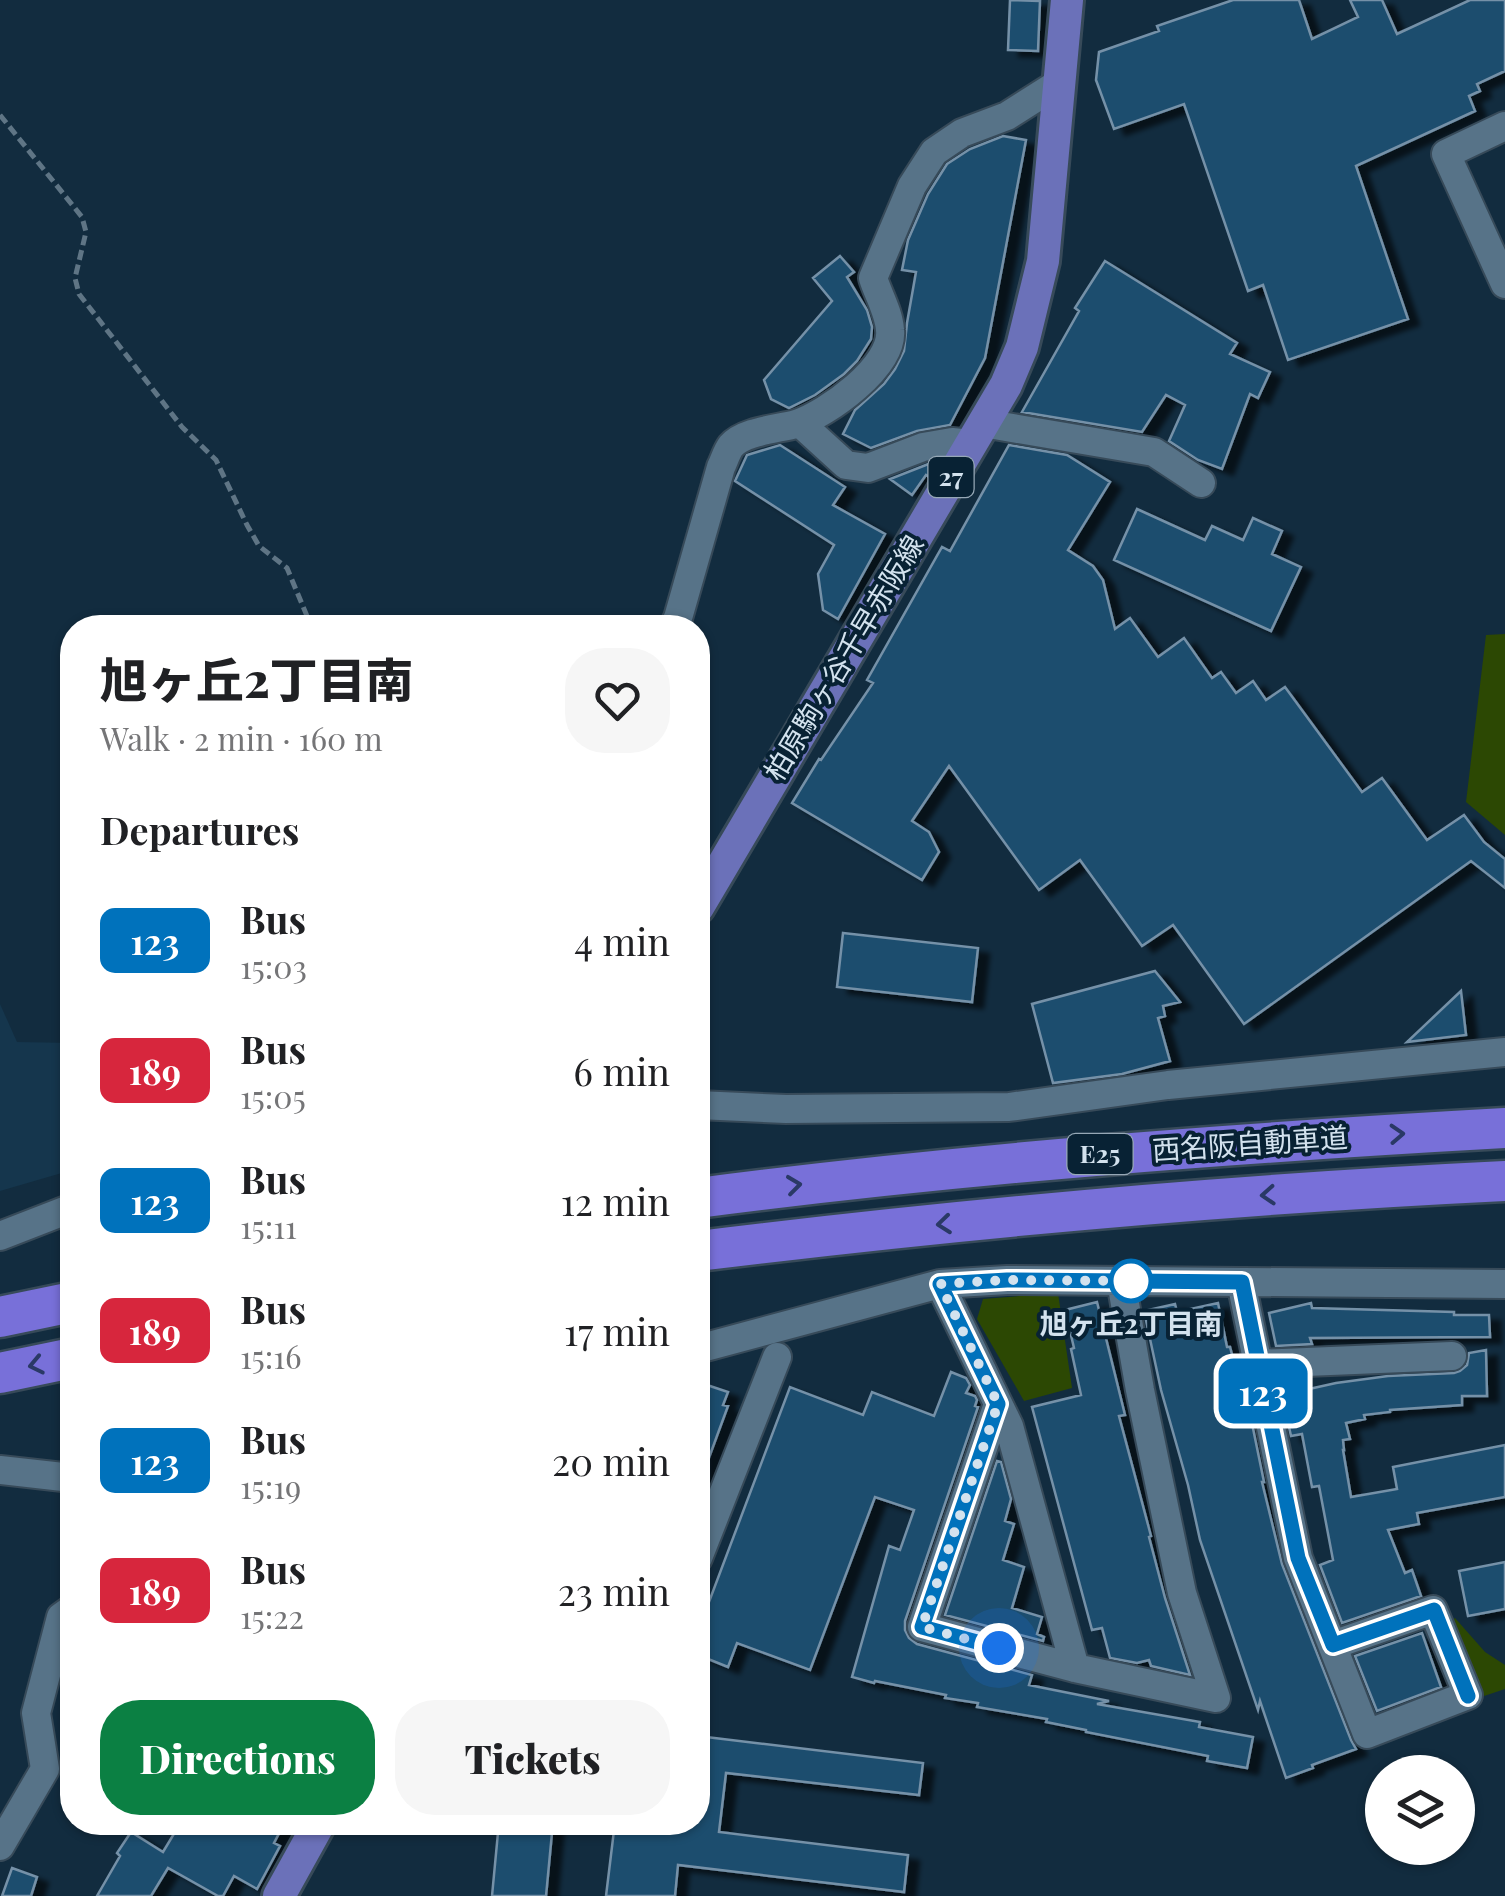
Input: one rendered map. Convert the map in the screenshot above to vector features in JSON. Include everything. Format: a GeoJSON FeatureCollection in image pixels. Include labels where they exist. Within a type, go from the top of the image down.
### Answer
{"type":"FeatureCollection","features":[{"type":"Feature","properties":{"kind":"highway","name":"西名阪自動車道"},"geometry":{"type":"LineString","coordinates":[[710,1196],[1045,1159],[1505,1128]]}},
{"type":"Feature","properties":{"kind":"highway","name":"西名阪自動車道"},"geometry":{"type":"LineString","coordinates":[[710,1250],[1118,1206],[1505,1181]]}},
{"type":"Feature","properties":{"kind":"highway"},"geometry":{"type":"LineString","coordinates":[[0,1317],[60,1304]]}},
{"type":"Feature","properties":{"kind":"highway"},"geometry":{"type":"LineString","coordinates":[[0,1373],[60,1360]]}},
{"type":"Feature","properties":{"kind":"main road","name":"柏原駒ヶ谷千早赤阪線"},"geometry":{"type":"LineString","coordinates":[[710,887],[1006,384],[1022,347],[1042,261],[1067,0]]}},
{"type":"Feature","properties":{"kind":"main road"},"geometry":{"type":"LineString","coordinates":[[279,1896],[311,1835]]}},
{"type":"Feature","properties":{"kind":"street"},"geometry":{"type":"LineString","coordinates":[[679,615],[721,467],[732,444],[758,432],[800,423],[833,404],[875,369],[888,346],[890,330],[872,278],[912,186],[934,152],[962,133],[1007,116],[1059,83]]}},
{"type":"Feature","properties":{"kind":"street"},"geometry":{"type":"LineString","coordinates":[[1505,126],[1446,154],[1505,284]]}},
{"type":"Feature","properties":{"kind":"street"},"geometry":{"type":"LineString","coordinates":[[800,423],[846,465],[868,468],[923,447],[977,433],[1154,452],[1202,484]]}},
{"type":"Feature","properties":{"kind":"street"},"geometry":{"type":"LineString","coordinates":[[710,1106],[786,1109],[1009,1107],[1168,1085],[1505,1052]]}},
{"type":"Feature","properties":{"kind":"street"},"geometry":{"type":"LineString","coordinates":[[0,1236],[60,1213]]}},
{"type":"Feature","properties":{"kind":"street"},"geometry":{"type":"LineString","coordinates":[[710,1346],[940,1284],[1007,1280],[1505,1284]]}},
{"type":"Feature","properties":{"kind":"street"},"geometry":{"type":"LineString","coordinates":[[998,1404],[922,1627],[1075,1668],[1216,1698],[1182,1593],[1121,1281]]}},
{"type":"Feature","properties":{"kind":"street"},"geometry":{"type":"LineString","coordinates":[[1242,1282],[1298,1558],[1366,1734],[1468,1696],[1434,1610],[1333,1645]]}},
{"type":"Feature","properties":{"kind":"street"},"geometry":{"type":"LineString","coordinates":[[940,1284],[1009,1426],[1075,1668]]}},
{"type":"Feature","properties":{"kind":"street"},"geometry":{"type":"LineString","coordinates":[[1257,1364],[1452,1356]]}},
{"type":"Feature","properties":{"kind":"street"},"geometry":{"type":"LineString","coordinates":[[710,1527],[777,1357]]}},
{"type":"Feature","properties":{"kind":"street"},"geometry":{"type":"LineString","coordinates":[[0,1470],[60,1477]]}},
{"type":"Feature","properties":{"kind":"street"},"geometry":{"type":"LineString","coordinates":[[0,1846],[45,1769],[36,1713],[60,1621]]}},
{"type":"Feature","properties":{"kind":"path"},"geometry":{"type":"LineString","coordinates":[[0,116],[82,217],[86,232],[75,278],[79,294],[182,427],[216,460],[246,526],[259,546],[287,568],[307,615]]}},
{"type":"Feature","properties":{"kind":"shaded area"},"geometry":{"type":"Polygon","coordinates":[[[0,1004],[17,1042],[60,1043],[60,1174],[0,1191],[0,1004]]]}},
{"type":"Feature","properties":{"kind":"green space"},"geometry":{"type":"Polygon","coordinates":[[[1505,634],[1505,835],[1466,802],[1486,635],[1505,634]]]}},
{"type":"Feature","properties":{"kind":"green space"},"geometry":{"type":"Polygon","coordinates":[[[1058,1293],[1072,1388],[1024,1401],[977,1319],[983,1299],[1058,1293]]]}},
{"type":"Feature","properties":{"kind":"green space"},"geometry":{"type":"Polygon","coordinates":[[[1455,1618],[1485,1652],[1505,1665],[1505,1689],[1478,1698],[1449,1623],[1455,1618]]]}},
{"type":"Feature","properties":{"kind":"building"},"geometry":{"type":"Polygon","coordinates":[[[1010,0],[1040,1],[1038,51],[1008,50],[1010,0]]]}},
{"type":"Feature","properties":{"kind":"building"},"geometry":{"type":"Polygon","coordinates":[[[1233,0],[1299,0],[1312,39],[1358,17],[1350,0],[1382,0],[1397,34],[1470,0],[1505,0],[1505,71],[1477,84],[1480,91],[1469,96],[1475,111],[1356,166],[1408,319],[1288,360],[1263,285],[1248,291],[1184,104],[1114,129],[1096,80],[1099,52],[1159,31],[1157,26],[1233,0]]]}},
{"type":"Feature","properties":{"kind":"building"},"geometry":{"type":"Polygon","coordinates":[[[1003,136],[1026,140],[985,358],[950,425],[917,431],[871,448],[843,434],[855,410],[884,384],[904,351],[916,272],[902,270],[908,240],[928,194],[947,164],[970,149],[1003,136]]]}},
{"type":"Feature","properties":{"kind":"building"},"geometry":{"type":"Polygon","coordinates":[[[840,256],[854,272],[847,277],[867,310],[871,339],[844,374],[789,408],[771,399],[764,380],[832,301],[813,278],[840,256]]]}},
{"type":"Feature","properties":{"kind":"building"},"geometry":{"type":"Polygon","coordinates":[[[1105,261],[1237,343],[1230,354],[1270,372],[1258,398],[1250,394],[1222,469],[1198,460],[1169,441],[1185,405],[1166,395],[1142,432],[1022,412],[1079,311],[1075,308],[1105,261]]]}},
{"type":"Feature","properties":{"kind":"building"},"geometry":{"type":"Polygon","coordinates":[[[780,445],[845,487],[833,505],[885,534],[838,619],[823,610],[818,574],[834,545],[735,481],[747,455],[780,445]]]}},
{"type":"Feature","properties":{"kind":"building"},"geometry":{"type":"Polygon","coordinates":[[[1009,445],[1067,455],[1110,482],[1068,550],[1093,566],[1103,580],[1115,629],[1130,618],[1158,657],[1184,638],[1212,678],[1221,672],[1236,693],[1253,681],[1266,700],[1285,687],[1362,792],[1382,778],[1427,840],[1464,815],[1484,842],[1505,859],[1505,888],[1471,861],[1244,1024],[1173,925],[1142,946],[1080,860],[1039,890],[949,766],[912,821],[929,832],[939,852],[922,880],[792,803],[873,683],[867,680],[942,547],[950,551],[1009,445]]]}},
{"type":"Feature","properties":{"kind":"building"},"geometry":{"type":"Polygon","coordinates":[[[931,463],[935,466],[929,477],[926,475],[912,495],[890,479],[931,463]]]}},
{"type":"Feature","properties":{"kind":"building"},"geometry":{"type":"Polygon","coordinates":[[[1137,509],[1205,540],[1212,526],[1243,540],[1253,518],[1282,531],[1272,554],[1301,567],[1271,631],[1114,560],[1137,509]]]}},
{"type":"Feature","properties":{"kind":"building"},"geometry":{"type":"Polygon","coordinates":[[[843,933],[978,948],[972,1002],[837,987],[843,933]]]}},
{"type":"Feature","properties":{"kind":"building"},"geometry":{"type":"Polygon","coordinates":[[[1155,971],[1180,1002],[1163,1006],[1165,1016],[1158,1018],[1170,1061],[1122,1074],[1053,1083],[1032,1004],[1155,971]]]}},
{"type":"Feature","properties":{"kind":"building"},"geometry":{"type":"Polygon","coordinates":[[[1461,991],[1466,1035],[1407,1042],[1461,991]]]}},
{"type":"Feature","properties":{"kind":"building"},"geometry":{"type":"Polygon","coordinates":[[[1097,1302],[1125,1415],[1119,1416],[1149,1537],[1190,1675],[1151,1666],[1149,1660],[1137,1663],[1110,1658],[1102,1628],[1092,1630],[1032,1407],[1081,1395],[1065,1310],[1097,1302]]]}},
{"type":"Feature","properties":{"kind":"building"},"geometry":{"type":"Polygon","coordinates":[[[1218,1303],[1227,1347],[1248,1404],[1282,1564],[1356,1749],[1286,1778],[1260,1701],[1258,1710],[1200,1540],[1144,1311],[1175,1304],[1177,1312],[1218,1303]]]}},
{"type":"Feature","properties":{"kind":"building"},"geometry":{"type":"Polygon","coordinates":[[[1311,1303],[1312,1308],[1489,1315],[1490,1337],[1310,1338],[1312,1344],[1276,1346],[1269,1313],[1311,1303]]]}},
{"type":"Feature","properties":{"kind":"building"},"geometry":{"type":"Polygon","coordinates":[[[1486,1350],[1487,1396],[1462,1396],[1462,1405],[1390,1410],[1346,1423],[1350,1439],[1343,1440],[1343,1450],[1351,1497],[1397,1489],[1393,1467],[1505,1445],[1505,1497],[1417,1513],[1419,1524],[1388,1530],[1405,1573],[1412,1570],[1421,1596],[1342,1623],[1320,1565],[1333,1560],[1319,1486],[1312,1487],[1302,1434],[1291,1436],[1282,1395],[1388,1376],[1454,1373],[1467,1365],[1469,1353],[1486,1350]]]}},
{"type":"Feature","properties":{"kind":"building"},"geometry":{"type":"Polygon","coordinates":[[[951,1372],[966,1378],[970,1385],[966,1393],[975,1396],[978,1407],[905,1621],[909,1638],[917,1644],[1032,1675],[1029,1685],[1109,1701],[1097,1704],[1200,1722],[1199,1727],[1253,1737],[1247,1768],[1207,1761],[1208,1756],[1086,1732],[1046,1722],[1047,1719],[977,1707],[978,1703],[945,1698],[946,1695],[852,1677],[889,1546],[900,1550],[914,1510],[875,1497],[810,1670],[737,1643],[728,1667],[710,1660],[710,1599],[790,1387],[863,1415],[872,1392],[934,1416],[951,1372]]]}},
{"type":"Feature","properties":{"kind":"building"},"geometry":{"type":"Polygon","coordinates":[[[710,1386],[728,1392],[723,1405],[728,1406],[710,1455],[710,1386]]]}},
{"type":"Feature","properties":{"kind":"building"},"geometry":{"type":"Polygon","coordinates":[[[997,1461],[1001,1462],[1011,1499],[1005,1521],[1014,1524],[1003,1560],[1024,1567],[1012,1608],[1042,1617],[1037,1634],[1044,1637],[1043,1641],[945,1615],[997,1461]]]}},
{"type":"Feature","properties":{"kind":"building"},"geometry":{"type":"Polygon","coordinates":[[[1505,1562],[1505,1609],[1468,1616],[1459,1571],[1505,1562]]]}},
{"type":"Feature","properties":{"kind":"building"},"geometry":{"type":"Polygon","coordinates":[[[1422,1633],[1441,1687],[1377,1711],[1355,1656],[1422,1633]]]}},
{"type":"Feature","properties":{"kind":"building"},"geometry":{"type":"Polygon","coordinates":[[[710,1737],[923,1763],[919,1795],[726,1773],[719,1832],[908,1855],[904,1892],[678,1865],[675,1896],[606,1896],[613,1835],[710,1835],[710,1737]]]}},
{"type":"Feature","properties":{"kind":"building"},"geometry":{"type":"Polygon","coordinates":[[[129,1835],[136,1835],[163,1852],[173,1835],[278,1835],[274,1843],[280,1846],[257,1889],[234,1876],[223,1896],[218,1896],[168,1868],[151,1896],[97,1896],[129,1835]]]}},
{"type":"Feature","properties":{"kind":"building"},"geometry":{"type":"Polygon","coordinates":[[[498,1835],[552,1835],[546,1896],[492,1896],[498,1835]]]}},
{"type":"Feature","properties":{"kind":"building"},"geometry":{"type":"Polygon","coordinates":[[[12,1868],[37,1877],[31,1896],[2,1896],[12,1868]]]}},
{"type":"Feature","properties":{"kind":"bus line","name":"123"},"geometry":{"type":"LineString","coordinates":[[999,1648],[922,1627],[998,1404],[940,1284],[1007,1280],[1242,1282],[1298,1558],[1333,1645],[1434,1610],[1468,1696]]}},
{"type":"Feature","properties":{"kind":"place","name":"旭ヶ丘2丁目南"},"geometry":{"type":"Point","coordinates":[1131,1281]}},
{"type":"Feature","properties":{"kind":"route"},"geometry":{"type":"LineString","coordinates":[[999,1648],[922,1627],[998,1404],[940,1284],[1131,1281]]}}]}
